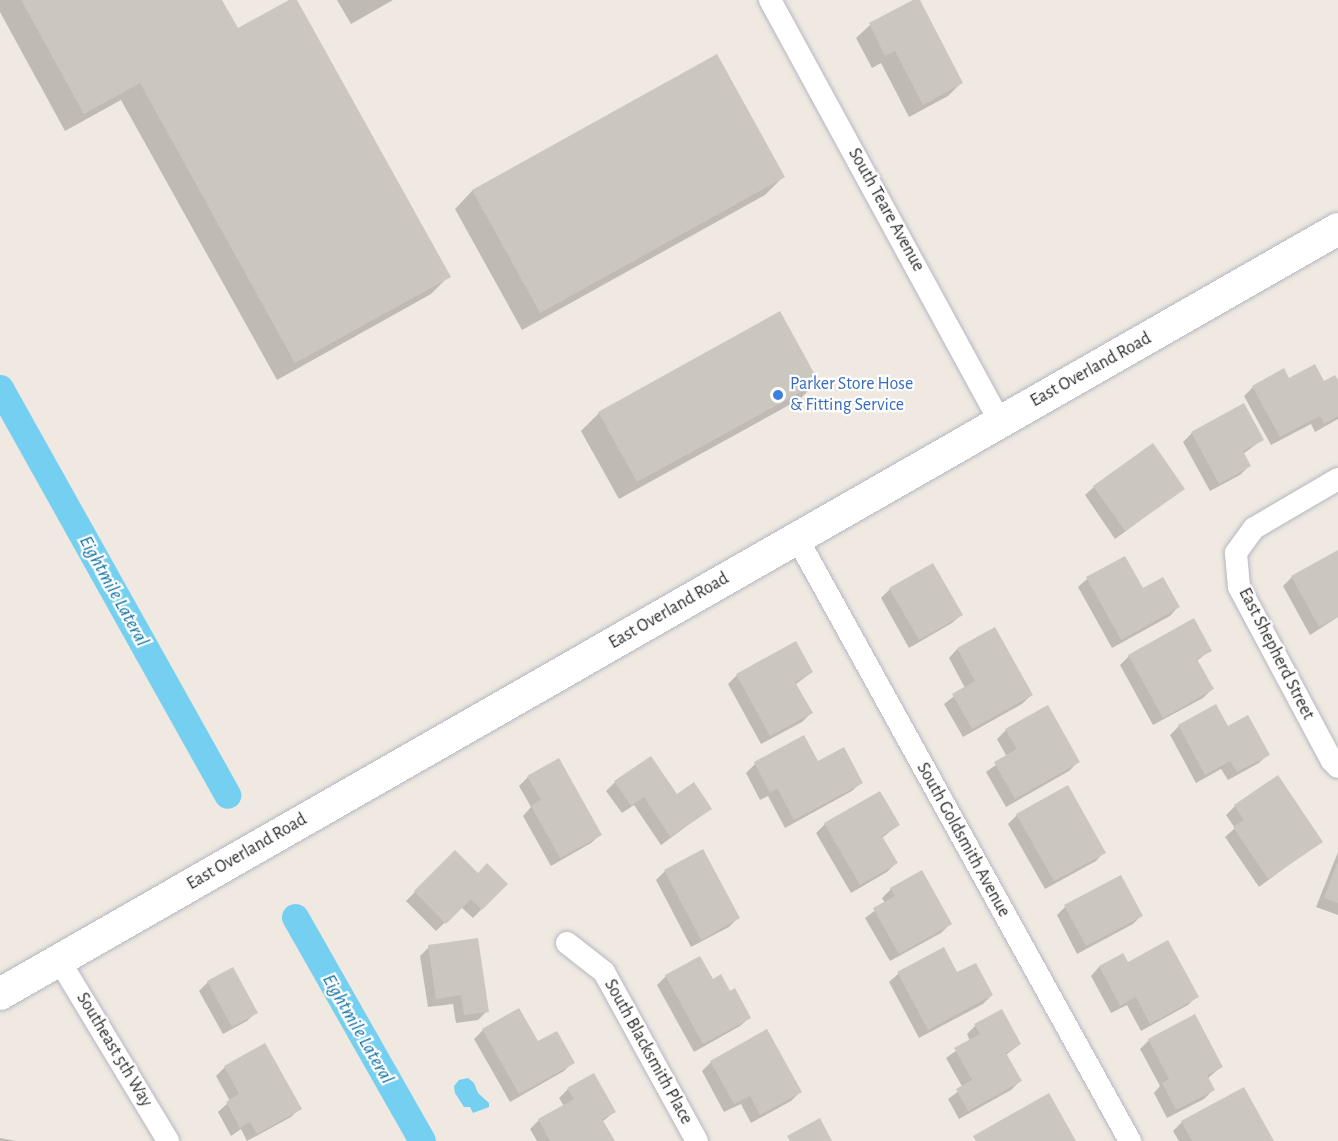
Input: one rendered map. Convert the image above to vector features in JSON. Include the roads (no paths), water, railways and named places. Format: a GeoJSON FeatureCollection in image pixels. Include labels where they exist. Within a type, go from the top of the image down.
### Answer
{"type":"FeatureCollection","features":[{"type":"Feature","properties":{"kind":"main road","name":"East Overland Road"},"geometry":{"type":"LineString","coordinates":[[0,994],[1338,229]]}},
{"type":"Feature","properties":{"kind":"street","name":"South Teare Avenue"},"geometry":{"type":"LineString","coordinates":[[770,0],[1000,422]]}},
{"type":"Feature","properties":{"kind":"street","name":"East Shepherd Street"},"geometry":{"type":"LineString","coordinates":[[1338,479],[1254,528],[1236,553],[1239,588],[1332,761],[1338,767]]}},
{"type":"Feature","properties":{"kind":"street","name":"South Goldsmith Avenue"},"geometry":{"type":"LineString","coordinates":[[797,538],[1130,1141]]}},
{"type":"Feature","properties":{"kind":"street","name":"South Blacksmith Place"},"geometry":{"type":"LineString","coordinates":[[567,943],[604,972],[697,1141]]}},
{"type":"Feature","properties":{"kind":"street","name":"Southeast 5th Way"},"geometry":{"type":"LineString","coordinates":[[59,960],[168,1141]]}},
{"type":"Feature","properties":{"kind":"water"},"geometry":{"type":"Polygon","coordinates":[[[468,1078],[474,1083],[478,1093],[489,1103],[489,1107],[473,1113],[470,1107],[464,1107],[455,1093],[454,1086],[459,1080],[468,1078]]]}},
{"type":"Feature","properties":{"kind":"waterway","name":"Eightmile Lateral"},"geometry":{"type":"LineString","coordinates":[[0,388],[227,795]]}},
{"type":"Feature","properties":{"kind":"waterway","name":"Eightmile Lateral"},"geometry":{"type":"LineString","coordinates":[[295,917],[422,1141]]}},
{"type":"Feature","properties":{"kind":"place","name":"Parker Store Hose & Fitting Service"},"geometry":{"type":"Point","coordinates":[778,395]}}]}
